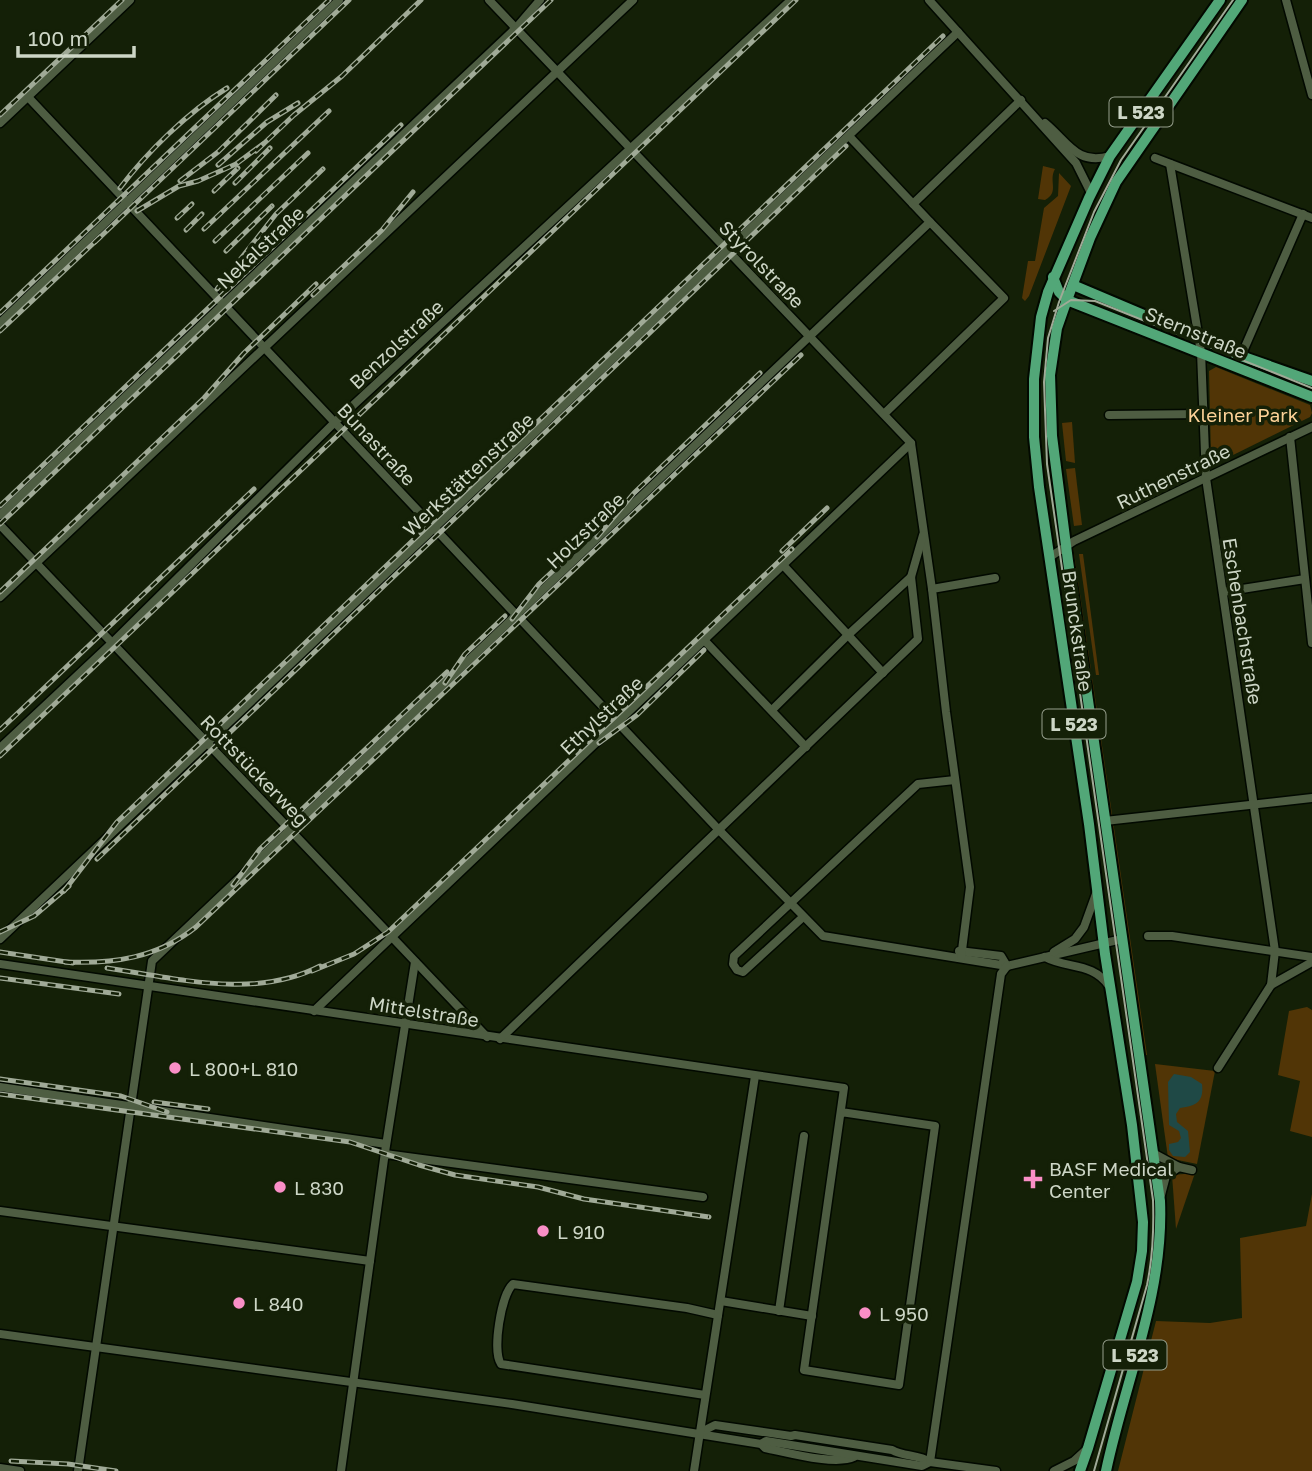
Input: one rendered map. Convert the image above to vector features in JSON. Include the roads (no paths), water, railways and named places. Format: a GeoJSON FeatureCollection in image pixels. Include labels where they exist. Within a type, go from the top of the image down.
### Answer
{"type":"FeatureCollection","features":[{"type":"Feature","properties":{"kind":"main road","name":"Brunckstraße"},"geometry":{"type":"LineString","coordinates":[[1080,1471],[1137,1282],[1143,1232],[1142,1194],[1109,986],[1039,487],[1033,408],[1035,359],[1041,317],[1054,277],[1110,156],[1220,0]]}},
{"type":"Feature","properties":{"kind":"main road","name":"Brunckstraße"},"geometry":{"type":"LineString","coordinates":[[1106,1471],[1157,1273],[1161,1238],[1160,1201],[1066,545],[1052,436],[1051,375],[1057,328],[1090,238],[1116,182],[1242,0]]}},
{"type":"Feature","properties":{"kind":"main road"},"geometry":{"type":"LineString","coordinates":[[1054,277],[1059,292],[1067,300]]}},
{"type":"Feature","properties":{"kind":"main road","name":"Sternstraße"},"geometry":{"type":"LineString","coordinates":[[1073,285],[1241,356],[1312,381]]}},
{"type":"Feature","properties":{"kind":"main road","name":"Sternstraße"},"geometry":{"type":"LineString","coordinates":[[1067,300],[1312,397]]}},
{"type":"Feature","properties":{"kind":"street"},"geometry":{"type":"LineString","coordinates":[[0,123],[130,0]]}},
{"type":"Feature","properties":{"kind":"street"},"geometry":{"type":"LineString","coordinates":[[0,323],[339,0]]}},
{"type":"Feature","properties":{"kind":"street","name":"Styrolstraße"},"geometry":{"type":"LineString","coordinates":[[489,0],[911,443]]}},
{"type":"Feature","properties":{"kind":"street","name":"Nekalstraße"},"geometry":{"type":"LineString","coordinates":[[0,516],[516,28],[540,0]]}},
{"type":"Feature","properties":{"kind":"street"},"geometry":{"type":"LineString","coordinates":[[0,597],[633,0]]}},
{"type":"Feature","properties":{"kind":"street","name":"Benzolstraße"},"geometry":{"type":"LineString","coordinates":[[0,748],[112,643],[335,422],[791,0]]}},
{"type":"Feature","properties":{"kind":"street"},"geometry":{"type":"LineString","coordinates":[[929,0],[1053,134],[1088,159],[1110,156]]}},
{"type":"Feature","properties":{"kind":"street"},"geometry":{"type":"LineString","coordinates":[[1286,0],[1308,64],[1312,95]]}},
{"type":"Feature","properties":{"kind":"street","name":"Werkstättenstraße"},"geometry":{"type":"LineString","coordinates":[[0,939],[958,32]]}},
{"type":"Feature","properties":{"kind":"street","name":"Bunastraße"},"geometry":{"type":"LineString","coordinates":[[28,97],[791,904]]}},
{"type":"Feature","properties":{"kind":"street"},"geometry":{"type":"LineString","coordinates":[[913,204],[1021,100]]}},
{"type":"Feature","properties":{"kind":"street"},"geometry":{"type":"LineString","coordinates":[[1053,134],[1076,163],[1091,193]]}},
{"type":"Feature","properties":{"kind":"street"},"geometry":{"type":"LineString","coordinates":[[849,136],[1004,298],[884,414]]}},
{"type":"Feature","properties":{"kind":"street"},"geometry":{"type":"LineString","coordinates":[[1155,158],[1312,218]]}},
{"type":"Feature","properties":{"kind":"street","name":"Eschenbachstraße"},"geometry":{"type":"LineString","coordinates":[[1170,164],[1201,352],[1206,478],[1275,951],[1271,985],[1219,1068]]}},
{"type":"Feature","properties":{"kind":"street"},"geometry":{"type":"LineString","coordinates":[[1241,356],[1303,214]]}},
{"type":"Feature","properties":{"kind":"street","name":"Holzstraße"},"geometry":{"type":"LineString","coordinates":[[78,1471],[152,961],[930,222]]}},
{"type":"Feature","properties":{"kind":"street"},"geometry":{"type":"LineString","coordinates":[[1109,415],[1203,414]]}},
{"type":"Feature","properties":{"kind":"street","name":"Ruthenstraße"},"geometry":{"type":"LineString","coordinates":[[1050,557],[1066,545],[1312,427]]}},
{"type":"Feature","properties":{"kind":"street"},"geometry":{"type":"LineString","coordinates":[[1290,437],[1312,643]]}},
{"type":"Feature","properties":{"kind":"street"},"geometry":{"type":"LineString","coordinates":[[911,443],[970,887],[961,954]]}},
{"type":"Feature","properties":{"kind":"street","name":"Ethylstraße"},"geometry":{"type":"LineString","coordinates":[[314,1011],[911,443]]}},
{"type":"Feature","properties":{"kind":"street","name":"Rottstückerweg"},"geometry":{"type":"LineString","coordinates":[[0,524],[487,1037]]}},
{"type":"Feature","properties":{"kind":"street"},"geometry":{"type":"LineString","coordinates":[[500,1039],[918,639],[911,577],[923,532]]}},
{"type":"Feature","properties":{"kind":"street"},"geometry":{"type":"LineString","coordinates":[[783,565],[883,673]]}},
{"type":"Feature","properties":{"kind":"street"},"geometry":{"type":"LineString","coordinates":[[772,710],[911,577]]}},
{"type":"Feature","properties":{"kind":"street"},"geometry":{"type":"LineString","coordinates":[[932,589],[995,578]]}},
{"type":"Feature","properties":{"kind":"street"},"geometry":{"type":"LineString","coordinates":[[1223,592],[1305,579]]}},
{"type":"Feature","properties":{"kind":"street"},"geometry":{"type":"LineString","coordinates":[[704,640],[806,747]]}},
{"type":"Feature","properties":{"kind":"street"},"geometry":{"type":"LineString","coordinates":[[803,917],[749,968],[743,972],[737,970],[733,964],[734,956],[918,784],[955,780]]}},
{"type":"Feature","properties":{"kind":"street"},"geometry":{"type":"LineString","coordinates":[[1105,821],[1312,798]]}},
{"type":"Feature","properties":{"kind":"street"},"geometry":{"type":"LineString","coordinates":[[1045,957],[1075,939],[1084,926],[1097,891]]}},
{"type":"Feature","properties":{"kind":"street"},"geometry":{"type":"LineString","coordinates":[[791,904],[823,936],[946,956],[961,954],[1007,966],[1122,939]]}},
{"type":"Feature","properties":{"kind":"street"},"geometry":{"type":"LineString","coordinates":[[1148,936],[1172,936],[1312,959]]}},
{"type":"Feature","properties":{"kind":"street"},"geometry":{"type":"LineString","coordinates":[[1045,957],[1055,962],[1089,969],[1102,976],[1109,986]]}},
{"type":"Feature","properties":{"kind":"street"},"geometry":{"type":"LineString","coordinates":[[1271,985],[1312,959]]}},
{"type":"Feature","properties":{"kind":"street"},"geometry":{"type":"LineString","coordinates":[[341,1471],[386,1144],[415,962]]}},
{"type":"Feature","properties":{"kind":"street","name":"Mittelstraße"},"geometry":{"type":"LineString","coordinates":[[0,964],[844,1088],[841,1112]]}},
{"type":"Feature","properties":{"kind":"street"},"geometry":{"type":"LineString","coordinates":[[930,1462],[1001,974],[1007,966]]}},
{"type":"Feature","properties":{"kind":"street"},"geometry":{"type":"LineString","coordinates":[[694,1471],[755,1076]]}},
{"type":"Feature","properties":{"kind":"street"},"geometry":{"type":"LineString","coordinates":[[0,1087],[386,1144]]}},
{"type":"Feature","properties":{"kind":"street"},"geometry":{"type":"LineString","coordinates":[[841,1112],[935,1125],[899,1385],[804,1370],[812,1316],[841,1112]]}},
{"type":"Feature","properties":{"kind":"street"},"geometry":{"type":"LineString","coordinates":[[779,1311],[804,1136]]}},
{"type":"Feature","properties":{"kind":"street"},"geometry":{"type":"LineString","coordinates":[[1153,1153],[1192,1170]]}},
{"type":"Feature","properties":{"kind":"street"},"geometry":{"type":"LineString","coordinates":[[385,1154],[703,1197]]}},
{"type":"Feature","properties":{"kind":"street"},"geometry":{"type":"LineString","coordinates":[[1160,1201],[1166,1175],[1180,1167]]}},
{"type":"Feature","properties":{"kind":"street"},"geometry":{"type":"LineString","coordinates":[[0,1211],[370,1261]]}},
{"type":"Feature","properties":{"kind":"street"},"geometry":{"type":"LineString","coordinates":[[705,1395],[501,1364],[497,1352],[505,1295],[513,1284],[687,1308],[718,1315]]}},
{"type":"Feature","properties":{"kind":"street"},"geometry":{"type":"LineString","coordinates":[[722,1301],[812,1316]]}},
{"type":"Feature","properties":{"kind":"street"},"geometry":{"type":"LineString","coordinates":[[0,1334],[512,1404],[764,1442]]}},
{"type":"Feature","properties":{"kind":"street"},"geometry":{"type":"LineString","coordinates":[[699,1433],[715,1425],[851,1442],[855,1445],[922,1457],[930,1462],[996,1471]]}},
{"type":"Feature","properties":{"kind":"street"},"geometry":{"type":"LineString","coordinates":[[758,1432],[765,1448],[846,1461],[854,1457],[922,1466],[930,1462]]}},
{"type":"Feature","properties":{"kind":"street"},"geometry":{"type":"LineString","coordinates":[[854,1457],[855,1445]]}},
{"type":"Feature","properties":{"kind":"street"},"geometry":{"type":"LineString","coordinates":[[1054,1471],[1074,1461],[1088,1448]]}},
{"type":"Feature","properties":{"kind":"street"},"geometry":{"type":"LineString","coordinates":[[0,1468],[20,1471]]}},
{"type":"Feature","properties":{"kind":"water"},"geometry":{"type":"Polygon","coordinates":[[[1174,1074],[1191,1077],[1202,1084],[1202,1095],[1198,1102],[1180,1108],[1176,1114],[1177,1122],[1188,1131],[1190,1152],[1185,1157],[1173,1156],[1169,1150],[1169,1144],[1178,1142],[1181,1138],[1179,1131],[1169,1125],[1168,1082],[1174,1074]]]}},
{"type":"Feature","properties":{"kind":"tram line"},"geometry":{"type":"LineString","coordinates":[[1094,1471],[1147,1285],[1153,1242],[1153,1200],[1047,464],[1044,382],[1048,338],[1094,212],[1121,160],[1233,0]]}},
{"type":"Feature","properties":{"kind":"tram line"},"geometry":{"type":"LineString","coordinates":[[1054,311],[1071,300],[1095,301],[1312,388]]}},
{"type":"Feature","properties":{"kind":"railway"},"geometry":{"type":"LineString","coordinates":[[0,115],[122,0]]}},
{"type":"Feature","properties":{"kind":"railway"},"geometry":{"type":"LineString","coordinates":[[0,313],[329,0]]}},
{"type":"Feature","properties":{"kind":"railway"},"geometry":{"type":"LineString","coordinates":[[95,242],[349,0]]}},
{"type":"Feature","properties":{"kind":"railway"},"geometry":{"type":"LineString","coordinates":[[256,151],[294,115],[342,76],[421,0]]}},
{"type":"Feature","properties":{"kind":"railway"},"geometry":{"type":"LineString","coordinates":[[0,524],[551,0]]}},
{"type":"Feature","properties":{"kind":"railway"},"geometry":{"type":"LineString","coordinates":[[0,756],[796,0]]}},
{"type":"Feature","properties":{"kind":"railway"},"geometry":{"type":"LineString","coordinates":[[64,891],[117,822],[943,36]]}},
{"type":"Feature","properties":{"kind":"railway"},"geometry":{"type":"LineString","coordinates":[[120,188],[169,134],[227,88]]}},
{"type":"Feature","properties":{"kind":"railway"},"geometry":{"type":"LineString","coordinates":[[180,181],[218,152],[276,95]]}},
{"type":"Feature","properties":{"kind":"railway"},"geometry":{"type":"LineString","coordinates":[[218,165],[267,122],[298,103]]}},
{"type":"Feature","properties":{"kind":"railway"},"geometry":{"type":"LineString","coordinates":[[204,229],[329,111]]}},
{"type":"Feature","properties":{"kind":"railway"},"geometry":{"type":"LineString","coordinates":[[0,506],[401,125]]}},
{"type":"Feature","properties":{"kind":"railway"},"geometry":{"type":"LineString","coordinates":[[137,211],[179,186],[198,181],[236,164],[263,144]]}},
{"type":"Feature","properties":{"kind":"railway"},"geometry":{"type":"LineString","coordinates":[[97,859],[846,146]]}},
{"type":"Feature","properties":{"kind":"railway"},"geometry":{"type":"LineString","coordinates":[[235,183],[270,148]]}},
{"type":"Feature","properties":{"kind":"railway"},"geometry":{"type":"LineString","coordinates":[[215,241],[308,153]]}},
{"type":"Feature","properties":{"kind":"railway"},"geometry":{"type":"LineString","coordinates":[[214,191],[238,168]]}},
{"type":"Feature","properties":{"kind":"railway"},"geometry":{"type":"LineString","coordinates":[[217,289],[276,214],[323,169]]}},
{"type":"Feature","properties":{"kind":"railway"},"geometry":{"type":"LineString","coordinates":[[313,295],[382,230],[413,192]]}},
{"type":"Feature","properties":{"kind":"railway"},"geometry":{"type":"LineString","coordinates":[[177,218],[192,204]]}},
{"type":"Feature","properties":{"kind":"railway"},"geometry":{"type":"LineString","coordinates":[[226,251],[272,206]]}},
{"type":"Feature","properties":{"kind":"railway"},"geometry":{"type":"LineString","coordinates":[[186,230],[202,214]]}},
{"type":"Feature","properties":{"kind":"railway"},"geometry":{"type":"LineString","coordinates":[[0,331],[100,237]]}},
{"type":"Feature","properties":{"kind":"railway"},"geometry":{"type":"LineString","coordinates":[[0,592],[204,398],[244,353],[316,284]]}},
{"type":"Feature","properties":{"kind":"railway"},"geometry":{"type":"LineString","coordinates":[[65,962],[101,962],[134,957],[166,946],[196,927],[801,355]]}},
{"type":"Feature","properties":{"kind":"railway"},"geometry":{"type":"LineString","coordinates":[[597,537],[634,493],[760,373]]}},
{"type":"Feature","properties":{"kind":"railway"},"geometry":{"type":"LineString","coordinates":[[0,730],[254,489]]}},
{"type":"Feature","properties":{"kind":"railway"},"geometry":{"type":"LineString","coordinates":[[782,551],[827,508]]}},
{"type":"Feature","properties":{"kind":"railway"},"geometry":{"type":"LineString","coordinates":[[312,971],[354,954],[388,932],[792,549]]}},
{"type":"Feature","properties":{"kind":"railway"},"geometry":{"type":"LineString","coordinates":[[512,619],[539,584],[570,555]]}},
{"type":"Feature","properties":{"kind":"railway"},"geometry":{"type":"LineString","coordinates":[[445,683],[465,654],[505,616]]}},
{"type":"Feature","properties":{"kind":"railway"},"geometry":{"type":"LineString","coordinates":[[599,743],[637,715],[704,650]]}},
{"type":"Feature","properties":{"kind":"railway"},"geometry":{"type":"LineString","coordinates":[[233,885],[260,849],[447,672]]}},
{"type":"Feature","properties":{"kind":"railway"},"geometry":{"type":"LineString","coordinates":[[0,932],[34,916],[69,886]]}},
{"type":"Feature","properties":{"kind":"railway"},"geometry":{"type":"LineString","coordinates":[[0,952],[73,963]]}},
{"type":"Feature","properties":{"kind":"railway"},"geometry":{"type":"LineString","coordinates":[[107,968],[188,981],[242,984],[269,982],[320,966]]}},
{"type":"Feature","properties":{"kind":"railway"},"geometry":{"type":"LineString","coordinates":[[0,978],[119,994]]}},
{"type":"Feature","properties":{"kind":"railway"},"geometry":{"type":"LineString","coordinates":[[0,1079],[121,1096],[167,1112]]}},
{"type":"Feature","properties":{"kind":"railway"},"geometry":{"type":"LineString","coordinates":[[0,1094],[350,1142],[455,1175],[538,1187],[584,1199],[709,1217]]}},
{"type":"Feature","properties":{"kind":"railway"},"geometry":{"type":"LineString","coordinates":[[154,1102],[208,1109]]}},
{"type":"Feature","properties":{"kind":"railway"},"geometry":{"type":"LineString","coordinates":[[11,1461],[68,1464],[116,1471]]}},
{"type":"Feature","properties":{"kind":"place","name":"L 800+L 810"},"geometry":{"type":"Point","coordinates":[175,1068]}},
{"type":"Feature","properties":{"kind":"place","name":"BASF Medical Center"},"geometry":{"type":"Point","coordinates":[1033,1179]}},
{"type":"Feature","properties":{"kind":"place","name":"L 830"},"geometry":{"type":"Point","coordinates":[280,1187]}},
{"type":"Feature","properties":{"kind":"place","name":"L 910"},"geometry":{"type":"Point","coordinates":[543,1231]}},
{"type":"Feature","properties":{"kind":"place","name":"L 840"},"geometry":{"type":"Point","coordinates":[239,1303]}},
{"type":"Feature","properties":{"kind":"place","name":"L 950"},"geometry":{"type":"Point","coordinates":[865,1313]}},
{"type":"Feature","properties":{"kind":"park label","name":"Kleiner Park"},"geometry":{"type":"Point","coordinates":[1243,414]}}]}
